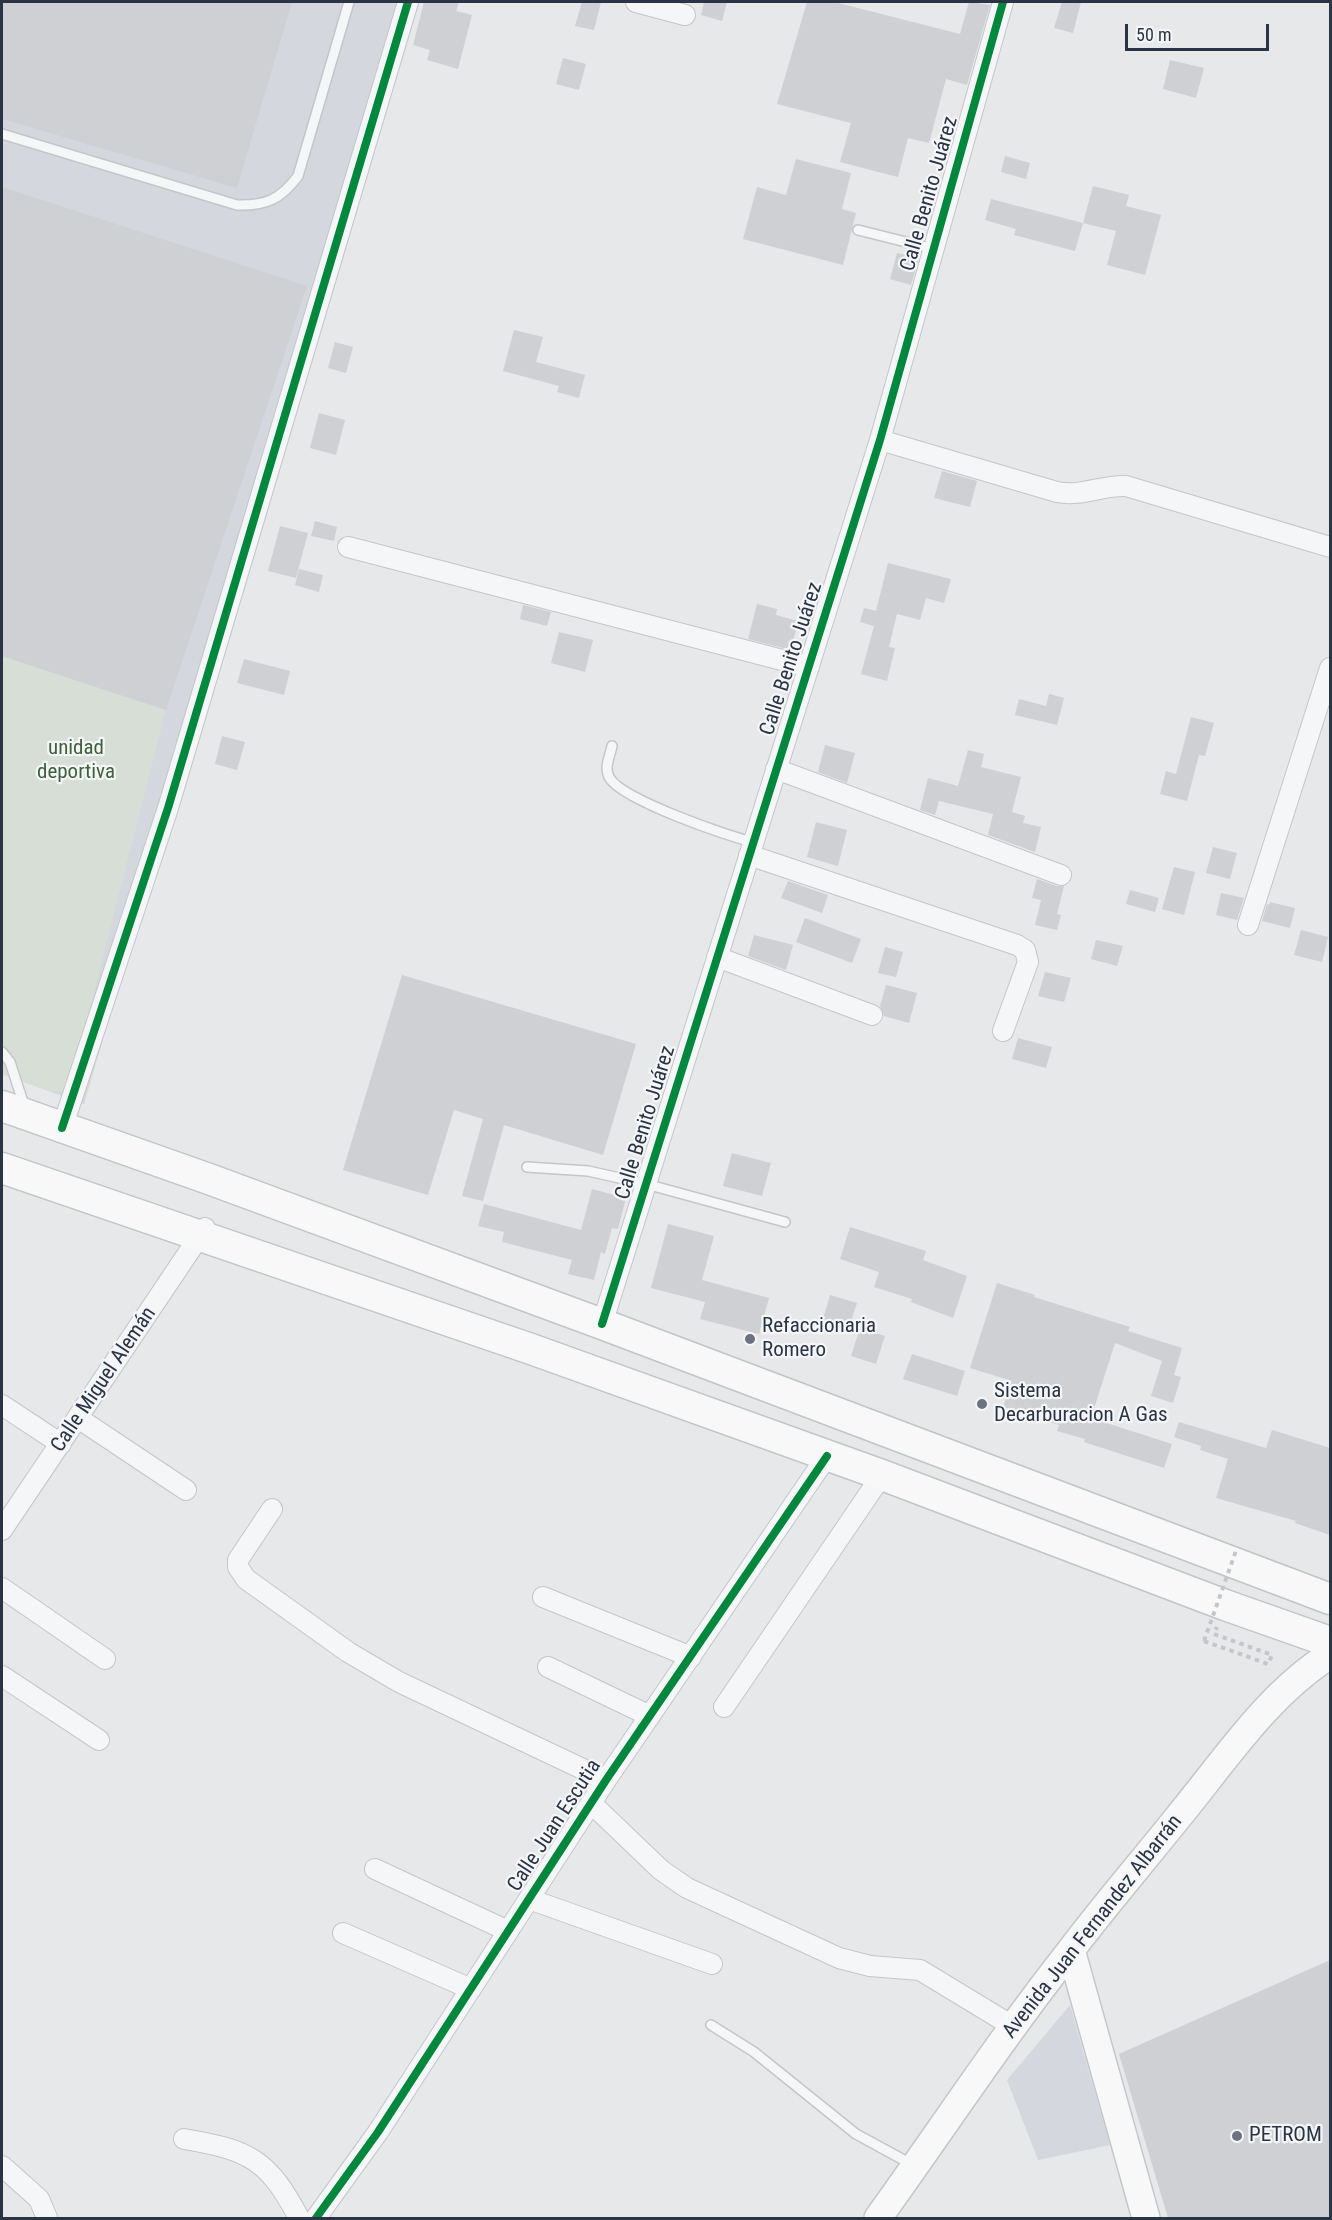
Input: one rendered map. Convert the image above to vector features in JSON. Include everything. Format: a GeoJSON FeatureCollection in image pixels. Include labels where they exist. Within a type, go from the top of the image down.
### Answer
{"type":"FeatureCollection","features":[{"type":"Feature","properties":{"kind":"main road"},"geometry":{"type":"LineString","coordinates":[[15,1111],[209,1179],[602,1324],[1330,1599]]}},
{"type":"Feature","properties":{"kind":"main road"},"geometry":{"type":"LineString","coordinates":[[2,1152],[169,1211],[210,1236]]}},
{"type":"Feature","properties":{"kind":"main road"},"geometry":{"type":"LineString","coordinates":[[2,1168],[210,1236],[542,1353],[882,1475],[1225,1605],[1330,1642]]}},
{"type":"Feature","properties":{"kind":"street"},"geometry":{"type":"LineString","coordinates":[[62,1128],[168,808],[408,2]]}},
{"type":"Feature","properties":{"kind":"street"},"geometry":{"type":"LineString","coordinates":[[636,2],[685,15]]}},
{"type":"Feature","properties":{"kind":"street","name":"Calle Benito Juárez"},"geometry":{"type":"LineString","coordinates":[[602,1324],[880,440],[1004,2]]}},
{"type":"Feature","properties":{"kind":"street"},"geometry":{"type":"LineString","coordinates":[[880,440],[1070,495],[1115,485],[1126,486],[1330,547]]}},
{"type":"Feature","properties":{"kind":"street"},"geometry":{"type":"LineString","coordinates":[[348,547],[809,667]]}},
{"type":"Feature","properties":{"kind":"street"},"geometry":{"type":"LineString","coordinates":[[1248,925],[1330,668]]}},
{"type":"Feature","properties":{"kind":"street"},"geometry":{"type":"LineString","coordinates":[[776,769],[1061,874]]}},
{"type":"Feature","properties":{"kind":"street"},"geometry":{"type":"LineString","coordinates":[[751,849],[1017,945],[1025,950],[1028,962],[1004,1031]]}},
{"type":"Feature","properties":{"kind":"street"},"geometry":{"type":"LineString","coordinates":[[717,957],[872,1015]]}},
{"type":"Feature","properties":{"kind":"street","name":"Calle Miguel Alemán"},"geometry":{"type":"LineString","coordinates":[[2,1530],[78,1418],[210,1236]]}},
{"type":"Feature","properties":{"kind":"street"},"geometry":{"type":"LineString","coordinates":[[2,1405],[61,1444]]}},
{"type":"Feature","properties":{"kind":"street"},"geometry":{"type":"LineString","coordinates":[[78,1418],[186,1490]]}},
{"type":"Feature","properties":{"kind":"street","name":"Calle Juan Escutia"},"geometry":{"type":"LineString","coordinates":[[316,2218],[378,2132],[606,1780],[827,1456]]}},
{"type":"Feature","properties":{"kind":"street"},"geometry":{"type":"LineString","coordinates":[[724,1707],[882,1475]]}},
{"type":"Feature","properties":{"kind":"street"},"geometry":{"type":"LineString","coordinates":[[272,1509],[238,1560],[238,1567],[246,1579],[372,1667],[606,1780]]}},
{"type":"Feature","properties":{"kind":"street"},"geometry":{"type":"LineString","coordinates":[[2,1588],[105,1659]]}},
{"type":"Feature","properties":{"kind":"street"},"geometry":{"type":"LineString","coordinates":[[543,1597],[691,1657]]}},
{"type":"Feature","properties":{"kind":"street","name":"Avenida Juan Fernandez Albarrán"},"geometry":{"type":"LineString","coordinates":[[878,2218],[1014,2026],[1071,1950],[1250,1730],[1291,1684],[1304,1672],[1330,1655]]}},
{"type":"Feature","properties":{"kind":"street"},"geometry":{"type":"LineString","coordinates":[[548,1667],[650,1716]]}},
{"type":"Feature","properties":{"kind":"street"},"geometry":{"type":"LineString","coordinates":[[2,1676],[99,1740]]}},
{"type":"Feature","properties":{"kind":"street"},"geometry":{"type":"LineString","coordinates":[[591,1803],[661,1870],[687,1888],[839,1958],[870,1966],[920,1970],[1014,2026]]}},
{"type":"Feature","properties":{"kind":"street"},"geometry":{"type":"LineString","coordinates":[[375,1869],[508,1931]]}},
{"type":"Feature","properties":{"kind":"street"},"geometry":{"type":"LineString","coordinates":[[529,1899],[712,1964]]}},
{"type":"Feature","properties":{"kind":"street"},"geometry":{"type":"LineString","coordinates":[[344,1934],[471,1989]]}},
{"type":"Feature","properties":{"kind":"street"},"geometry":{"type":"LineString","coordinates":[[1071,1950],[1146,2218]]}},
{"type":"Feature","properties":{"kind":"street"},"geometry":{"type":"LineString","coordinates":[[184,2139],[225,2146],[259,2163],[274,2177],[299,2218]]}},
{"type":"Feature","properties":{"kind":"street"},"geometry":{"type":"LineString","coordinates":[[2,2166],[39,2199],[47,2218]]}},
{"type":"Feature","properties":{"kind":"lane"},"geometry":{"type":"LineString","coordinates":[[2,134],[237,205],[252,206],[271,201],[286,192],[298,176],[349,2]]}},
{"type":"Feature","properties":{"kind":"lane"},"geometry":{"type":"LineString","coordinates":[[858,230],[934,249]]}},
{"type":"Feature","properties":{"kind":"lane"},"geometry":{"type":"LineString","coordinates":[[612,746],[607,769],[610,780],[641,802],[734,838],[751,849]]}},
{"type":"Feature","properties":{"kind":"lane"},"geometry":{"type":"LineString","coordinates":[[2,1052],[10,1062],[15,1111]]}},
{"type":"Feature","properties":{"kind":"lane"},"geometry":{"type":"LineString","coordinates":[[526,1167],[588,1171],[646,1184],[785,1222]]}},
{"type":"Feature","properties":{"kind":"lane"},"geometry":{"type":"LineString","coordinates":[[711,2025],[754,2052],[855,2134],[915,2166]]}},
{"type":"Feature","properties":{"kind":"path"},"geometry":{"type":"LineString","coordinates":[[1225,1605],[1214,1634],[1272,1655],[1268,1664],[1204,1641],[1237,1548]]}},
{"type":"Feature","properties":{"kind":"shaded area"},"geometry":{"type":"Polygon","coordinates":[[[2,2],[408,2],[84,1104],[2,1074],[2,2]]]}},
{"type":"Feature","properties":{"kind":"shaded area"},"geometry":{"type":"Polygon","coordinates":[[[1070,2005],[1110,2145],[1038,2160],[1007,2080],[1070,2005]]]}},
{"type":"Feature","properties":{"kind":"green space","name":"unidad deportiva"},"geometry":{"type":"Polygon","coordinates":[[[2,656],[166,710],[69,1091],[49,1091],[2,1074],[2,656]]]}},
{"type":"Feature","properties":{"kind":"building"},"geometry":{"type":"Polygon","coordinates":[[[2,2],[292,2],[237,188],[2,119],[2,2]]]}},
{"type":"Feature","properties":{"kind":"building"},"geometry":{"type":"Polygon","coordinates":[[[424,2],[459,2],[456,11],[472,15],[458,69],[427,60],[430,50],[413,45],[424,2]]]}},
{"type":"Feature","properties":{"kind":"building"},"geometry":{"type":"Polygon","coordinates":[[[582,2],[601,2],[594,30],[575,26],[582,2]]]}},
{"type":"Feature","properties":{"kind":"building"},"geometry":{"type":"Polygon","coordinates":[[[704,2],[727,2],[722,21],[701,15],[704,2]]]}},
{"type":"Feature","properties":{"kind":"building"},"geometry":{"type":"Polygon","coordinates":[[[807,2],[834,2],[960,34],[969,2],[990,5],[967,85],[946,79],[929,143],[908,138],[898,177],[840,162],[851,123],[777,104],[807,2]]]}},
{"type":"Feature","properties":{"kind":"building"},"geometry":{"type":"Polygon","coordinates":[[[1062,2],[1081,2],[1073,33],[1054,28],[1062,2]]]}},
{"type":"Feature","properties":{"kind":"building"},"geometry":{"type":"Polygon","coordinates":[[[563,58],[586,64],[579,90],[556,84],[563,58]]]}},
{"type":"Feature","properties":{"kind":"building"},"geometry":{"type":"Polygon","coordinates":[[[1170,60],[1204,68],[1196,98],[1163,89],[1170,60]]]}},
{"type":"Feature","properties":{"kind":"building"},"geometry":{"type":"Polygon","coordinates":[[[1005,156],[1030,163],[1026,179],[1001,172],[1005,156]]]}},
{"type":"Feature","properties":{"kind":"building"},"geometry":{"type":"Polygon","coordinates":[[[796,159],[851,173],[842,209],[856,213],[843,265],[743,239],[757,187],[786,195],[796,159]]]}},
{"type":"Feature","properties":{"kind":"building"},"geometry":{"type":"Polygon","coordinates":[[[1093,186],[1129,195],[1126,206],[1161,215],[1145,275],[1107,265],[1116,231],[1083,223],[1093,186]]]}},
{"type":"Feature","properties":{"kind":"building"},"geometry":{"type":"Polygon","coordinates":[[[2,187],[307,286],[166,710],[2,656],[2,187]]]}},
{"type":"Feature","properties":{"kind":"building"},"geometry":{"type":"Polygon","coordinates":[[[991,199],[1083,223],[1075,251],[1014,235],[1016,229],[985,220],[991,199]]]}},
{"type":"Feature","properties":{"kind":"building"},"geometry":{"type":"Polygon","coordinates":[[[897,253],[919,258],[911,285],[890,279],[897,253]]]}},
{"type":"Feature","properties":{"kind":"building"},"geometry":{"type":"Polygon","coordinates":[[[514,330],[543,337],[536,362],[585,375],[579,398],[557,392],[559,386],[503,371],[514,330]]]}},
{"type":"Feature","properties":{"kind":"building"},"geometry":{"type":"Polygon","coordinates":[[[335,342],[353,347],[346,373],[328,368],[335,342]]]}},
{"type":"Feature","properties":{"kind":"building"},"geometry":{"type":"Polygon","coordinates":[[[319,413],[345,420],[336,455],[310,448],[319,413]]]}},
{"type":"Feature","properties":{"kind":"building"},"geometry":{"type":"Polygon","coordinates":[[[942,471],[977,481],[970,507],[934,498],[942,471]]]}},
{"type":"Feature","properties":{"kind":"building"},"geometry":{"type":"Polygon","coordinates":[[[315,521],[337,527],[334,541],[311,536],[315,521]]]}},
{"type":"Feature","properties":{"kind":"building"},"geometry":{"type":"Polygon","coordinates":[[[280,526],[308,533],[296,578],[268,571],[280,526]]]}},
{"type":"Feature","properties":{"kind":"building"},"geometry":{"type":"Polygon","coordinates":[[[888,563],[951,579],[944,603],[926,598],[920,620],[897,614],[889,647],[895,648],[887,681],[861,674],[874,626],[860,622],[864,608],[876,611],[888,563]]]}},
{"type":"Feature","properties":{"kind":"building"},"geometry":{"type":"Polygon","coordinates":[[[299,569],[323,575],[319,592],[295,585],[299,569]]]}},
{"type":"Feature","properties":{"kind":"building"},"geometry":{"type":"Polygon","coordinates":[[[757,604],[777,609],[776,615],[798,621],[791,650],[748,639],[757,604]]]}},
{"type":"Feature","properties":{"kind":"building"},"geometry":{"type":"Polygon","coordinates":[[[523,605],[551,612],[547,626],[520,619],[523,605]]]}},
{"type":"Feature","properties":{"kind":"building"},"geometry":{"type":"Polygon","coordinates":[[[559,632],[593,640],[585,672],[551,663],[559,632]]]}},
{"type":"Feature","properties":{"kind":"building"},"geometry":{"type":"Polygon","coordinates":[[[244,659],[290,671],[284,695],[237,683],[244,659]]]}},
{"type":"Feature","properties":{"kind":"building"},"geometry":{"type":"Polygon","coordinates":[[[1049,694],[1064,698],[1057,725],[1015,715],[1019,699],[1046,706],[1049,694]]]}},
{"type":"Feature","properties":{"kind":"building"},"geometry":{"type":"Polygon","coordinates":[[[1191,717],[1214,723],[1205,756],[1199,755],[1187,801],[1160,794],[1166,771],[1176,774],[1191,717]]]}},
{"type":"Feature","properties":{"kind":"building"},"geometry":{"type":"Polygon","coordinates":[[[222,736],[245,742],[237,770],[215,764],[222,736]]]}},
{"type":"Feature","properties":{"kind":"building"},"geometry":{"type":"Polygon","coordinates":[[[825,745],[855,753],[847,783],[818,772],[825,745]]]}},
{"type":"Feature","properties":{"kind":"building"},"geometry":{"type":"Polygon","coordinates":[[[968,750],[984,754],[981,767],[1021,777],[1012,812],[1025,816],[1023,823],[1041,827],[1035,852],[988,835],[993,814],[939,801],[935,815],[920,810],[928,778],[958,786],[968,750]]]}},
{"type":"Feature","properties":{"kind":"building"},"geometry":{"type":"Polygon","coordinates":[[[816,822],[847,830],[838,866],[807,857],[816,822]]]}},
{"type":"Feature","properties":{"kind":"building"},"geometry":{"type":"Polygon","coordinates":[[[1213,847],[1237,853],[1230,879],[1206,873],[1213,847]]]}},
{"type":"Feature","properties":{"kind":"building"},"geometry":{"type":"Polygon","coordinates":[[[1174,867],[1195,872],[1184,915],[1162,909],[1174,867]]]}},
{"type":"Feature","properties":{"kind":"building"},"geometry":{"type":"Polygon","coordinates":[[[1037,879],[1064,886],[1057,914],[1061,915],[1057,930],[1035,925],[1041,900],[1032,898],[1037,879]]]}},
{"type":"Feature","properties":{"kind":"building"},"geometry":{"type":"Polygon","coordinates":[[[788,881],[828,895],[822,913],[781,898],[788,881]]]}},
{"type":"Feature","properties":{"kind":"building"},"geometry":{"type":"Polygon","coordinates":[[[1130,890],[1159,898],[1155,912],[1126,904],[1130,890]]]}},
{"type":"Feature","properties":{"kind":"building"},"geometry":{"type":"Polygon","coordinates":[[[1221,893],[1244,898],[1237,920],[1216,915],[1221,893]]]}},
{"type":"Feature","properties":{"kind":"building"},"geometry":{"type":"Polygon","coordinates":[[[1270,902],[1295,908],[1290,928],[1262,921],[1267,904],[1269,905],[1270,902]]]}},
{"type":"Feature","properties":{"kind":"building"},"geometry":{"type":"Polygon","coordinates":[[[805,918],[861,939],[852,963],[796,942],[805,918]]]}},
{"type":"Feature","properties":{"kind":"building"},"geometry":{"type":"Polygon","coordinates":[[[1301,930],[1328,937],[1322,962],[1294,955],[1301,930]]]}},
{"type":"Feature","properties":{"kind":"building"},"geometry":{"type":"Polygon","coordinates":[[[754,935],[793,945],[786,970],[748,956],[754,935]]]}},
{"type":"Feature","properties":{"kind":"building"},"geometry":{"type":"Polygon","coordinates":[[[1096,940],[1123,946],[1117,966],[1091,959],[1096,940]]]}},
{"type":"Feature","properties":{"kind":"building"},"geometry":{"type":"Polygon","coordinates":[[[885,947],[903,952],[896,977],[878,973],[885,947]]]}},
{"type":"Feature","properties":{"kind":"building"},"geometry":{"type":"Polygon","coordinates":[[[1045,972],[1071,978],[1064,1002],[1038,996],[1045,972]]]}},
{"type":"Feature","properties":{"kind":"building"},"geometry":{"type":"Polygon","coordinates":[[[402,975],[636,1044],[603,1155],[504,1125],[483,1201],[462,1196],[483,1119],[454,1110],[428,1195],[343,1170],[402,975]]]}},
{"type":"Feature","properties":{"kind":"building"},"geometry":{"type":"Polygon","coordinates":[[[886,985],[917,993],[909,1023],[884,1016],[880,1006],[886,985]]]}},
{"type":"Feature","properties":{"kind":"building"},"geometry":{"type":"Polygon","coordinates":[[[1018,1038],[1052,1047],[1046,1068],[1012,1059],[1018,1038]]]}},
{"type":"Feature","properties":{"kind":"building"},"geometry":{"type":"Polygon","coordinates":[[[732,1153],[771,1163],[762,1196],[723,1186],[732,1153]]]}},
{"type":"Feature","properties":{"kind":"building"},"geometry":{"type":"Polygon","coordinates":[[[592,1189],[626,1198],[618,1229],[612,1228],[605,1254],[601,1252],[594,1280],[568,1274],[572,1260],[502,1242],[504,1232],[478,1226],[484,1204],[581,1230],[592,1189]]]}},
{"type":"Feature","properties":{"kind":"building"},"geometry":{"type":"Polygon","coordinates":[[[668,1224],[714,1236],[702,1280],[769,1298],[759,1334],[700,1319],[705,1302],[651,1288],[668,1224]]]}},
{"type":"Feature","properties":{"kind":"building"},"geometry":{"type":"Polygon","coordinates":[[[850,1227],[926,1251],[923,1260],[967,1276],[953,1318],[911,1302],[912,1299],[874,1287],[879,1272],[840,1259],[850,1227]]]}},
{"type":"Feature","properties":{"kind":"building"},"geometry":{"type":"Polygon","coordinates":[[[997,1283],[1130,1327],[1128,1331],[1182,1348],[1174,1375],[1181,1377],[1173,1403],[1151,1396],[1162,1361],[1115,1343],[1091,1418],[1172,1444],[1164,1468],[1084,1442],[1085,1439],[1057,1431],[1059,1425],[1003,1407],[1012,1381],[970,1368],[997,1283]]]}},
{"type":"Feature","properties":{"kind":"building"},"geometry":{"type":"Polygon","coordinates":[[[830,1295],[857,1303],[849,1327],[823,1319],[830,1295]]]}},
{"type":"Feature","properties":{"kind":"building"},"geometry":{"type":"Polygon","coordinates":[[[860,1328],[885,1336],[876,1364],[851,1356],[860,1328]]]}},
{"type":"Feature","properties":{"kind":"building"},"geometry":{"type":"Polygon","coordinates":[[[912,1354],[965,1371],[957,1396],[903,1379],[912,1354]]]}},
{"type":"Feature","properties":{"kind":"building"},"geometry":{"type":"Polygon","coordinates":[[[1179,1422],[1266,1448],[1272,1430],[1330,1448],[1330,1535],[1295,1523],[1296,1521],[1216,1498],[1228,1459],[1200,1450],[1201,1446],[1174,1437],[1179,1422]]]}},
{"type":"Feature","properties":{"kind":"building","name":"PETROM"},"geometry":{"type":"Polygon","coordinates":[[[1330,1960],[1330,2218],[1168,2218],[1119,2054],[1330,1960]]]}},
{"type":"Feature","properties":{"kind":"cycle path"},"geometry":{"type":"LineString","coordinates":[[62,1128],[168,808],[408,2]]}},
{"type":"Feature","properties":{"kind":"cycle path"},"geometry":{"type":"LineString","coordinates":[[602,1324],[880,440],[1003,2]]}},
{"type":"Feature","properties":{"kind":"cycle path"},"geometry":{"type":"LineString","coordinates":[[316,2218],[378,2132],[606,1780],[827,1456]]}},
{"type":"Feature","properties":{"kind":"place","name":"Refaccionaria Romero"},"geometry":{"type":"Point","coordinates":[750,1339]}},
{"type":"Feature","properties":{"kind":"place","name":"Sistema Decarburacion A Gas"},"geometry":{"type":"Point","coordinates":[982,1404]}},
{"type":"Feature","properties":{"kind":"place","name":"PETROM"},"geometry":{"type":"Point","coordinates":[1237,2136]}}]}
